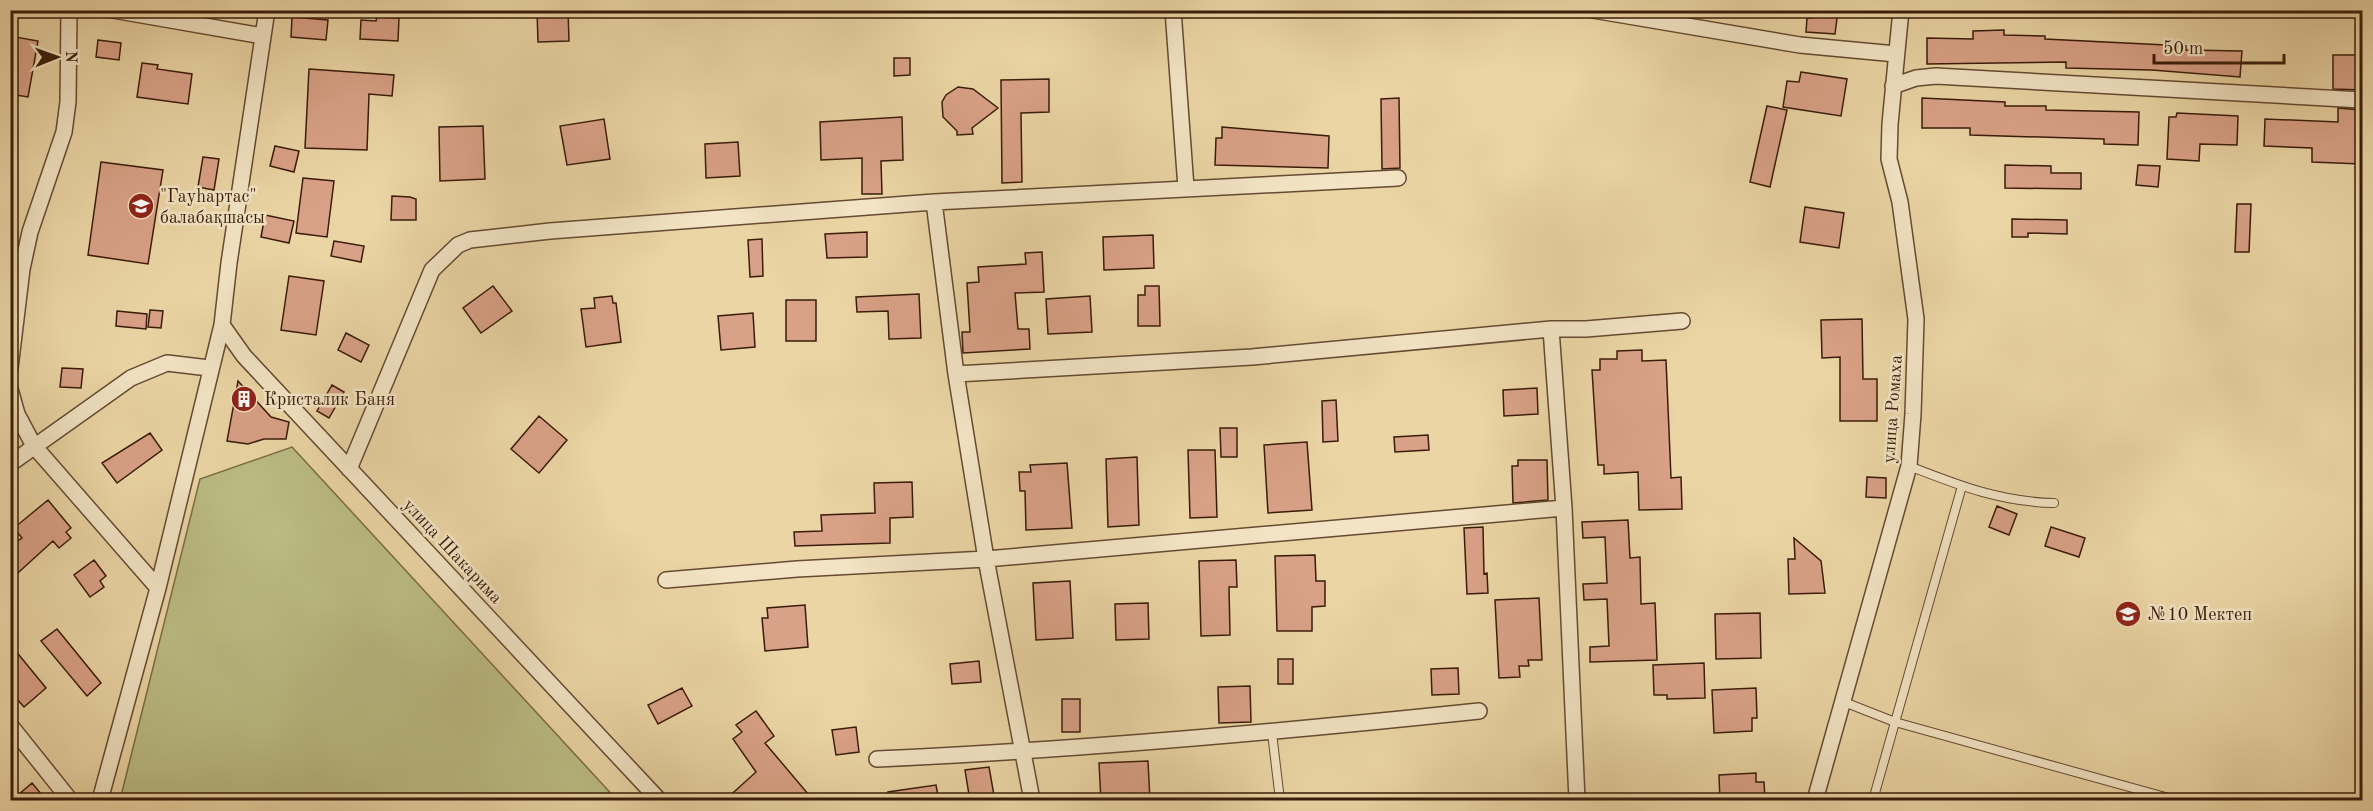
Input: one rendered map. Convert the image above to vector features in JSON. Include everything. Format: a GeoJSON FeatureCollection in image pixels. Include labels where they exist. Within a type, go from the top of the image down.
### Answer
{"type":"FeatureCollection","features":[{"type":"Feature","properties":{"kind":"street"},"geometry":{"type":"LineString","coordinates":[[10,368],[22,269],[30,232],[64,132],[68,102],[69,10]]}},
{"type":"Feature","properties":{"kind":"street"},"geometry":{"type":"LineString","coordinates":[[113,10],[263,36]]}},
{"type":"Feature","properties":{"kind":"street"},"geometry":{"type":"LineString","coordinates":[[100,801],[158,588],[209,368],[222,325],[229,263],[267,10]]}},
{"type":"Feature","properties":{"kind":"street"},"geometry":{"type":"LineString","coordinates":[[1173,10],[1186,188]]}},
{"type":"Feature","properties":{"kind":"street"},"geometry":{"type":"LineString","coordinates":[[1593,10],[1800,45],[1896,54]]}},
{"type":"Feature","properties":{"kind":"street","name":"улица Ромаха"},"geometry":{"type":"LineString","coordinates":[[1815,801],[1909,466],[1914,402],[1916,319],[1900,202],[1889,159],[1893,86],[1901,10]]}},
{"type":"Feature","properties":{"kind":"street"},"geometry":{"type":"LineString","coordinates":[[1893,86],[1916,78],[1936,76],[2362,100]]}},
{"type":"Feature","properties":{"kind":"street"},"geometry":{"type":"LineString","coordinates":[[349,469],[432,270],[458,245],[470,240],[550,231],[934,202],[1051,198],[1186,188],[1398,178]]}},
{"type":"Feature","properties":{"kind":"street"},"geometry":{"type":"LineString","coordinates":[[934,202],[956,374],[986,559],[1032,801]]}},
{"type":"Feature","properties":{"kind":"street"},"geometry":{"type":"LineString","coordinates":[[956,374],[1252,357],[1551,329],[1587,329],[1682,321]]}},
{"type":"Feature","properties":{"kind":"street","name":"улица Шакарима"},"geometry":{"type":"LineString","coordinates":[[222,325],[244,356],[659,801]]}},
{"type":"Feature","properties":{"kind":"street"},"geometry":{"type":"LineString","coordinates":[[1551,329],[1564,508],[1577,801]]}},
{"type":"Feature","properties":{"kind":"street"},"geometry":{"type":"LineString","coordinates":[[10,464],[131,378],[167,363],[209,368]]}},
{"type":"Feature","properties":{"kind":"street"},"geometry":{"type":"LineString","coordinates":[[10,389],[17,414],[34,446],[158,588]]}},
{"type":"Feature","properties":{"kind":"street"},"geometry":{"type":"LineString","coordinates":[[666,580],[797,569],[986,559],[1564,508]]}},
{"type":"Feature","properties":{"kind":"street"},"geometry":{"type":"LineString","coordinates":[[877,759],[1024,752],[1272,733],[1479,711]]}},
{"type":"Feature","properties":{"kind":"street"},"geometry":{"type":"LineString","coordinates":[[10,725],[69,801]]}},
{"type":"Feature","properties":{"kind":"lane"},"geometry":{"type":"LineString","coordinates":[[1909,466],[1962,486],[2020,502],[2054,503]]}},
{"type":"Feature","properties":{"kind":"lane"},"geometry":{"type":"LineString","coordinates":[[1873,801],[1962,486]]}},
{"type":"Feature","properties":{"kind":"lane"},"geometry":{"type":"LineString","coordinates":[[1844,702],[1895,722],[2176,801]]}},
{"type":"Feature","properties":{"kind":"lane"},"geometry":{"type":"LineString","coordinates":[[1272,733],[1280,801]]}},
{"type":"Feature","properties":{"kind":"green space"},"geometry":{"type":"Polygon","coordinates":[[[292,447],[617,800],[120,800],[200,479],[292,447]]]}},
{"type":"Feature","properties":{"kind":"building"},"geometry":{"type":"Polygon","coordinates":[[[537,10],[568,10],[569,41],[538,42],[537,10]]]}},
{"type":"Feature","properties":{"kind":"building"},"geometry":{"type":"Polygon","coordinates":[[[1813,10],[1838,10],[1835,34],[1806,32],[1807,18],[1813,18],[1813,10]]]}},
{"type":"Feature","properties":{"kind":"building"},"geometry":{"type":"Polygon","coordinates":[[[292,17],[328,20],[326,40],[291,37],[292,17]]]}},
{"type":"Feature","properties":{"kind":"building"},"geometry":{"type":"Polygon","coordinates":[[[377,17],[399,18],[398,41],[360,39],[361,20],[376,21],[377,17]]]}},
{"type":"Feature","properties":{"kind":"building"},"geometry":{"type":"Polygon","coordinates":[[[2004,30],[2004,35],[2045,36],[2045,39],[2186,46],[2186,50],[2242,51],[2240,77],[2152,70],[2066,68],[2066,62],[1927,64],[1927,38],[1973,39],[1973,31],[2004,30]]]}},
{"type":"Feature","properties":{"kind":"building"},"geometry":{"type":"Polygon","coordinates":[[[10,36],[38,41],[28,97],[10,94],[10,36]]]}},
{"type":"Feature","properties":{"kind":"building"},"geometry":{"type":"Polygon","coordinates":[[[98,40],[121,43],[119,60],[96,57],[98,40]]]}},
{"type":"Feature","properties":{"kind":"building"},"geometry":{"type":"Polygon","coordinates":[[[2333,55],[2362,55],[2362,90],[2333,89],[2333,55]]]}},
{"type":"Feature","properties":{"kind":"building"},"geometry":{"type":"Polygon","coordinates":[[[894,58],[910,58],[910,75],[894,76],[894,58]]]}},
{"type":"Feature","properties":{"kind":"building"},"geometry":{"type":"Polygon","coordinates":[[[142,63],[158,65],[157,69],[192,74],[188,104],[137,97],[142,63]]]}},
{"type":"Feature","properties":{"kind":"building"},"geometry":{"type":"Polygon","coordinates":[[[309,69],[394,75],[392,96],[369,94],[367,150],[305,148],[309,69]]]}},
{"type":"Feature","properties":{"kind":"building"},"geometry":{"type":"Polygon","coordinates":[[[1801,72],[1847,79],[1841,116],[1783,107],[1787,81],[1799,82],[1801,72]]]}},
{"type":"Feature","properties":{"kind":"building"},"geometry":{"type":"Polygon","coordinates":[[[1049,79],[1049,112],[1021,113],[1022,182],[1002,183],[1001,80],[1049,79]]]}},
{"type":"Feature","properties":{"kind":"building"},"geometry":{"type":"Polygon","coordinates":[[[958,87],[973,89],[998,108],[972,128],[973,134],[957,135],[957,131],[943,117],[942,102],[946,95],[958,87]]]}},
{"type":"Feature","properties":{"kind":"building"},"geometry":{"type":"Polygon","coordinates":[[[1399,98],[1400,168],[1382,169],[1381,99],[1399,98]]]}},
{"type":"Feature","properties":{"kind":"building"},"geometry":{"type":"Polygon","coordinates":[[[1922,98],[2005,102],[2005,106],[2046,106],[2046,110],[2139,112],[2138,145],[2104,144],[2104,139],[1970,135],[1970,128],[1922,128],[1922,98]]]}},
{"type":"Feature","properties":{"kind":"building"},"geometry":{"type":"Polygon","coordinates":[[[1767,106],[1787,110],[1770,187],[1750,182],[1767,106]]]}},
{"type":"Feature","properties":{"kind":"building"},"geometry":{"type":"Polygon","coordinates":[[[2338,108],[2362,110],[2361,164],[2312,162],[2312,148],[2264,146],[2265,119],[2338,122],[2338,108]]]}},
{"type":"Feature","properties":{"kind":"building"},"geometry":{"type":"Polygon","coordinates":[[[2177,113],[2238,116],[2237,145],[2200,144],[2199,161],[2167,159],[2169,117],[2176,117],[2177,113]]]}},
{"type":"Feature","properties":{"kind":"building"},"geometry":{"type":"Polygon","coordinates":[[[902,117],[903,160],[881,161],[882,194],[862,194],[862,158],[821,160],[820,122],[902,117]]]}},
{"type":"Feature","properties":{"kind":"building"},"geometry":{"type":"Polygon","coordinates":[[[604,119],[610,159],[567,165],[560,126],[604,119]]]}},
{"type":"Feature","properties":{"kind":"building"},"geometry":{"type":"Polygon","coordinates":[[[483,126],[485,179],[440,181],[439,127],[483,126]]]}},
{"type":"Feature","properties":{"kind":"building"},"geometry":{"type":"Polygon","coordinates":[[[1222,127],[1329,136],[1328,168],[1215,165],[1216,138],[1222,138],[1222,127]]]}},
{"type":"Feature","properties":{"kind":"building"},"geometry":{"type":"Polygon","coordinates":[[[738,142],[740,176],[706,178],[705,144],[738,142]]]}},
{"type":"Feature","properties":{"kind":"building"},"geometry":{"type":"Polygon","coordinates":[[[275,146],[299,151],[294,172],[270,166],[275,146]]]}},
{"type":"Feature","properties":{"kind":"building"},"geometry":{"type":"Polygon","coordinates":[[[203,157],[219,159],[214,190],[198,187],[203,157]]]}},
{"type":"Feature","properties":{"kind":"building"},"geometry":{"type":"Polygon","coordinates":[[[101,162],[163,170],[148,264],[88,255],[101,162]]]}},
{"type":"Feature","properties":{"kind":"building"},"geometry":{"type":"Polygon","coordinates":[[[2005,165],[2051,166],[2051,173],[2081,173],[2081,189],[2005,188],[2005,165]]]}},
{"type":"Feature","properties":{"kind":"building"},"geometry":{"type":"Polygon","coordinates":[[[2138,165],[2160,166],[2158,187],[2136,185],[2138,165]]]}},
{"type":"Feature","properties":{"kind":"building"},"geometry":{"type":"Polygon","coordinates":[[[303,178],[334,181],[327,237],[296,233],[303,178]]]}},
{"type":"Feature","properties":{"kind":"building"},"geometry":{"type":"Polygon","coordinates":[[[392,196],[416,199],[416,220],[391,220],[392,196]]]}},
{"type":"Feature","properties":{"kind":"building"},"geometry":{"type":"Polygon","coordinates":[[[2237,204],[2251,204],[2249,252],[2235,252],[2237,204]]]}},
{"type":"Feature","properties":{"kind":"building"},"geometry":{"type":"Polygon","coordinates":[[[1805,207],[1844,213],[1839,248],[1800,242],[1805,207]]]}},
{"type":"Feature","properties":{"kind":"building"},"geometry":{"type":"Polygon","coordinates":[[[265,215],[294,221],[289,243],[261,237],[265,215]]]}},
{"type":"Feature","properties":{"kind":"building"},"geometry":{"type":"Polygon","coordinates":[[[2012,219],[2067,220],[2067,234],[2028,233],[2028,237],[2012,237],[2012,219]]]}},
{"type":"Feature","properties":{"kind":"building"},"geometry":{"type":"Polygon","coordinates":[[[867,232],[867,257],[827,258],[825,234],[867,232]]]}},
{"type":"Feature","properties":{"kind":"building"},"geometry":{"type":"Polygon","coordinates":[[[1153,235],[1154,268],[1104,270],[1103,237],[1153,235]]]}},
{"type":"Feature","properties":{"kind":"building"},"geometry":{"type":"Polygon","coordinates":[[[762,239],[763,276],[750,277],[748,240],[762,239]]]}},
{"type":"Feature","properties":{"kind":"building"},"geometry":{"type":"Polygon","coordinates":[[[334,241],[364,246],[361,262],[331,256],[334,241]]]}},
{"type":"Feature","properties":{"kind":"building"},"geometry":{"type":"Polygon","coordinates":[[[1042,252],[1044,292],[1015,293],[1018,329],[1029,329],[1030,349],[963,353],[962,332],[970,332],[967,283],[979,282],[978,267],[1026,264],[1025,253],[1042,252]]]}},
{"type":"Feature","properties":{"kind":"building"},"geometry":{"type":"Polygon","coordinates":[[[289,276],[324,281],[316,335],[281,330],[289,276]]]}},
{"type":"Feature","properties":{"kind":"building"},"geometry":{"type":"Polygon","coordinates":[[[493,286],[512,311],[481,333],[463,308],[493,286]]]}},
{"type":"Feature","properties":{"kind":"building"},"geometry":{"type":"Polygon","coordinates":[[[1145,286],[1159,286],[1160,326],[1138,326],[1138,295],[1145,295],[1145,286]]]}},
{"type":"Feature","properties":{"kind":"building"},"geometry":{"type":"Polygon","coordinates":[[[919,294],[921,338],[889,339],[888,311],[857,312],[856,297],[919,294]]]}},
{"type":"Feature","properties":{"kind":"building"},"geometry":{"type":"Polygon","coordinates":[[[612,296],[613,303],[616,303],[621,342],[586,347],[581,309],[595,308],[594,298],[612,296]]]}},
{"type":"Feature","properties":{"kind":"building"},"geometry":{"type":"Polygon","coordinates":[[[1090,296],[1092,332],[1048,334],[1046,299],[1090,296]]]}},
{"type":"Feature","properties":{"kind":"building"},"geometry":{"type":"Polygon","coordinates":[[[786,300],[816,300],[816,341],[786,341],[786,300]]]}},
{"type":"Feature","properties":{"kind":"building"},"geometry":{"type":"Polygon","coordinates":[[[150,310],[163,311],[161,328],[148,327],[150,310]]]}},
{"type":"Feature","properties":{"kind":"building"},"geometry":{"type":"Polygon","coordinates":[[[117,311],[147,314],[146,329],[116,326],[117,311]]]}},
{"type":"Feature","properties":{"kind":"building"},"geometry":{"type":"Polygon","coordinates":[[[753,313],[755,347],[721,350],[718,316],[753,313]]]}},
{"type":"Feature","properties":{"kind":"building"},"geometry":{"type":"Polygon","coordinates":[[[1862,319],[1863,379],[1877,379],[1877,421],[1840,421],[1840,357],[1822,358],[1821,320],[1862,319]]]}},
{"type":"Feature","properties":{"kind":"building"},"geometry":{"type":"Polygon","coordinates":[[[346,333],[369,345],[361,362],[338,350],[346,333]]]}},
{"type":"Feature","properties":{"kind":"building"},"geometry":{"type":"Polygon","coordinates":[[[1642,350],[1642,361],[1666,360],[1671,478],[1681,477],[1682,509],[1639,510],[1638,472],[1604,474],[1604,465],[1598,465],[1592,370],[1600,370],[1600,359],[1617,359],[1617,351],[1642,350]]]}},
{"type":"Feature","properties":{"kind":"building"},"geometry":{"type":"Polygon","coordinates":[[[62,368],[83,369],[81,388],[60,387],[62,368]]]}},
{"type":"Feature","properties":{"kind":"building","name":"Кристалик Баня"},"geometry":{"type":"Polygon","coordinates":[[[238,381],[271,417],[289,422],[286,439],[264,439],[248,444],[227,441],[238,381]]]}},
{"type":"Feature","properties":{"kind":"building"},"geometry":{"type":"Polygon","coordinates":[[[332,385],[344,392],[329,418],[317,411],[332,385]]]}},
{"type":"Feature","properties":{"kind":"building"},"geometry":{"type":"Polygon","coordinates":[[[1537,388],[1538,414],[1504,416],[1503,390],[1537,388]]]}},
{"type":"Feature","properties":{"kind":"building"},"geometry":{"type":"Polygon","coordinates":[[[1336,400],[1338,441],[1323,442],[1322,401],[1336,400]]]}},
{"type":"Feature","properties":{"kind":"building"},"geometry":{"type":"Polygon","coordinates":[[[539,416],[567,440],[539,473],[511,449],[539,416]]]}},
{"type":"Feature","properties":{"kind":"building"},"geometry":{"type":"Polygon","coordinates":[[[1220,428],[1237,428],[1237,457],[1221,457],[1220,428]]]}},
{"type":"Feature","properties":{"kind":"building"},"geometry":{"type":"Polygon","coordinates":[[[150,433],[162,450],[117,483],[102,463],[150,433]]]}},
{"type":"Feature","properties":{"kind":"building"},"geometry":{"type":"Polygon","coordinates":[[[1428,435],[1429,450],[1395,452],[1394,437],[1428,435]]]}},
{"type":"Feature","properties":{"kind":"building"},"geometry":{"type":"Polygon","coordinates":[[[1307,442],[1312,510],[1268,513],[1264,445],[1307,442]]]}},
{"type":"Feature","properties":{"kind":"building"},"geometry":{"type":"Polygon","coordinates":[[[1188,450],[1215,450],[1217,517],[1190,518],[1188,450]]]}},
{"type":"Feature","properties":{"kind":"building"},"geometry":{"type":"Polygon","coordinates":[[[1137,457],[1139,525],[1108,527],[1106,459],[1137,457]]]}},
{"type":"Feature","properties":{"kind":"building"},"geometry":{"type":"Polygon","coordinates":[[[1518,460],[1547,460],[1548,500],[1513,503],[1512,466],[1518,466],[1518,460]]]}},
{"type":"Feature","properties":{"kind":"building"},"geometry":{"type":"Polygon","coordinates":[[[1067,463],[1072,528],[1026,530],[1025,491],[1020,491],[1019,472],[1031,472],[1030,465],[1067,463]]]}},
{"type":"Feature","properties":{"kind":"building"},"geometry":{"type":"Polygon","coordinates":[[[1867,477],[1886,478],[1886,498],[1866,497],[1867,477]]]}},
{"type":"Feature","properties":{"kind":"building"},"geometry":{"type":"Polygon","coordinates":[[[912,482],[913,517],[890,518],[890,543],[795,546],[794,532],[822,531],[821,515],[875,513],[874,483],[912,482]]]}},
{"type":"Feature","properties":{"kind":"building"},"geometry":{"type":"Polygon","coordinates":[[[48,500],[71,528],[66,532],[71,538],[59,548],[53,541],[10,580],[10,546],[22,538],[14,528],[48,500]]]}},
{"type":"Feature","properties":{"kind":"building"},"geometry":{"type":"Polygon","coordinates":[[[1997,506],[2017,514],[2009,535],[1989,527],[1997,506]]]}},
{"type":"Feature","properties":{"kind":"building"},"geometry":{"type":"Polygon","coordinates":[[[1628,520],[1630,558],[1640,557],[1641,604],[1655,603],[1657,660],[1590,662],[1590,647],[1609,646],[1607,599],[1584,600],[1583,584],[1607,583],[1605,537],[1583,538],[1582,522],[1628,520]]]}},
{"type":"Feature","properties":{"kind":"building"},"geometry":{"type":"Polygon","coordinates":[[[1483,527],[1484,574],[1487,573],[1488,593],[1467,594],[1464,528],[1483,527]]]}},
{"type":"Feature","properties":{"kind":"building"},"geometry":{"type":"Polygon","coordinates":[[[2051,527],[2085,538],[2079,557],[2045,546],[2051,527]]]}},
{"type":"Feature","properties":{"kind":"building"},"geometry":{"type":"Polygon","coordinates":[[[1794,538],[1821,561],[1825,593],[1789,594],[1788,559],[1795,559],[1794,538]]]}},
{"type":"Feature","properties":{"kind":"building"},"geometry":{"type":"Polygon","coordinates":[[[1315,555],[1316,581],[1325,581],[1325,606],[1312,607],[1312,631],[1277,631],[1275,556],[1315,555]]]}},
{"type":"Feature","properties":{"kind":"building"},"geometry":{"type":"Polygon","coordinates":[[[94,560],[106,576],[100,581],[104,587],[90,597],[74,575],[94,560]]]}},
{"type":"Feature","properties":{"kind":"building"},"geometry":{"type":"Polygon","coordinates":[[[1236,560],[1237,587],[1229,587],[1230,635],[1201,636],[1199,561],[1236,560]]]}},
{"type":"Feature","properties":{"kind":"building"},"geometry":{"type":"Polygon","coordinates":[[[1070,581],[1073,638],[1036,640],[1033,583],[1070,581]]]}},
{"type":"Feature","properties":{"kind":"building"},"geometry":{"type":"Polygon","coordinates":[[[1539,598],[1542,660],[1528,660],[1529,666],[1519,666],[1520,677],[1499,678],[1495,600],[1539,598]]]}},
{"type":"Feature","properties":{"kind":"building"},"geometry":{"type":"Polygon","coordinates":[[[1148,603],[1149,639],[1116,640],[1115,604],[1148,603]]]}},
{"type":"Feature","properties":{"kind":"building"},"geometry":{"type":"Polygon","coordinates":[[[805,605],[808,647],[765,651],[762,618],[768,618],[767,608],[805,605]]]}},
{"type":"Feature","properties":{"kind":"building"},"geometry":{"type":"Polygon","coordinates":[[[1760,613],[1761,658],[1716,659],[1715,614],[1760,613]]]}},
{"type":"Feature","properties":{"kind":"building"},"geometry":{"type":"Polygon","coordinates":[[[57,629],[101,683],[87,696],[41,641],[57,629]]]}},
{"type":"Feature","properties":{"kind":"building"},"geometry":{"type":"Polygon","coordinates":[[[10,644],[46,688],[24,707],[10,691],[10,644]]]}},
{"type":"Feature","properties":{"kind":"building"},"geometry":{"type":"Polygon","coordinates":[[[1278,659],[1293,659],[1293,684],[1278,684],[1278,659]]]}},
{"type":"Feature","properties":{"kind":"building"},"geometry":{"type":"Polygon","coordinates":[[[979,661],[981,682],[952,684],[950,664],[979,661]]]}},
{"type":"Feature","properties":{"kind":"building"},"geometry":{"type":"Polygon","coordinates":[[[1704,663],[1705,698],[1667,699],[1667,695],[1654,695],[1653,665],[1704,663]]]}},
{"type":"Feature","properties":{"kind":"building"},"geometry":{"type":"Polygon","coordinates":[[[1458,668],[1459,694],[1432,695],[1431,669],[1458,668]]]}},
{"type":"Feature","properties":{"kind":"building"},"geometry":{"type":"Polygon","coordinates":[[[1250,686],[1251,722],[1219,723],[1218,687],[1250,686]]]}},
{"type":"Feature","properties":{"kind":"building"},"geometry":{"type":"Polygon","coordinates":[[[682,688],[692,706],[658,724],[648,705],[682,688]]]}},
{"type":"Feature","properties":{"kind":"building"},"geometry":{"type":"Polygon","coordinates":[[[1756,688],[1757,718],[1752,718],[1752,731],[1714,733],[1712,690],[1756,688]]]}},
{"type":"Feature","properties":{"kind":"building"},"geometry":{"type":"Polygon","coordinates":[[[1062,699],[1080,699],[1080,732],[1062,732],[1062,699]]]}},
{"type":"Feature","properties":{"kind":"building"},"geometry":{"type":"Polygon","coordinates":[[[756,711],[774,736],[765,743],[814,801],[724,801],[756,772],[733,739],[742,732],[736,725],[756,711]]]}},
{"type":"Feature","properties":{"kind":"building"},"geometry":{"type":"Polygon","coordinates":[[[856,727],[859,752],[836,755],[832,730],[856,727]]]}},
{"type":"Feature","properties":{"kind":"building"},"geometry":{"type":"Polygon","coordinates":[[[1148,761],[1150,801],[1101,801],[1099,763],[1148,761]]]}},
{"type":"Feature","properties":{"kind":"building"},"geometry":{"type":"Polygon","coordinates":[[[989,767],[995,801],[970,801],[965,770],[989,767]]]}},
{"type":"Feature","properties":{"kind":"building"},"geometry":{"type":"Polygon","coordinates":[[[1756,773],[1756,782],[1764,782],[1765,799],[1720,801],[1719,775],[1756,773]]]}},
{"type":"Feature","properties":{"kind":"building"},"geometry":{"type":"Polygon","coordinates":[[[32,783],[47,801],[11,801],[32,783]]]}},
{"type":"Feature","properties":{"kind":"building"},"geometry":{"type":"Polygon","coordinates":[[[936,785],[939,801],[889,801],[888,792],[936,785]]]}},
{"type":"Feature","properties":{"kind":"place","name":"\"Гауһартас\" балабақшасы"},"geometry":{"type":"Point","coordinates":[141,206]}},
{"type":"Feature","properties":{"kind":"place","name":"Кристалик Баня"},"geometry":{"type":"Point","coordinates":[244,399]}},
{"type":"Feature","properties":{"kind":"place","name":"№10 Мектеп"},"geometry":{"type":"Point","coordinates":[2128,614]}}]}
